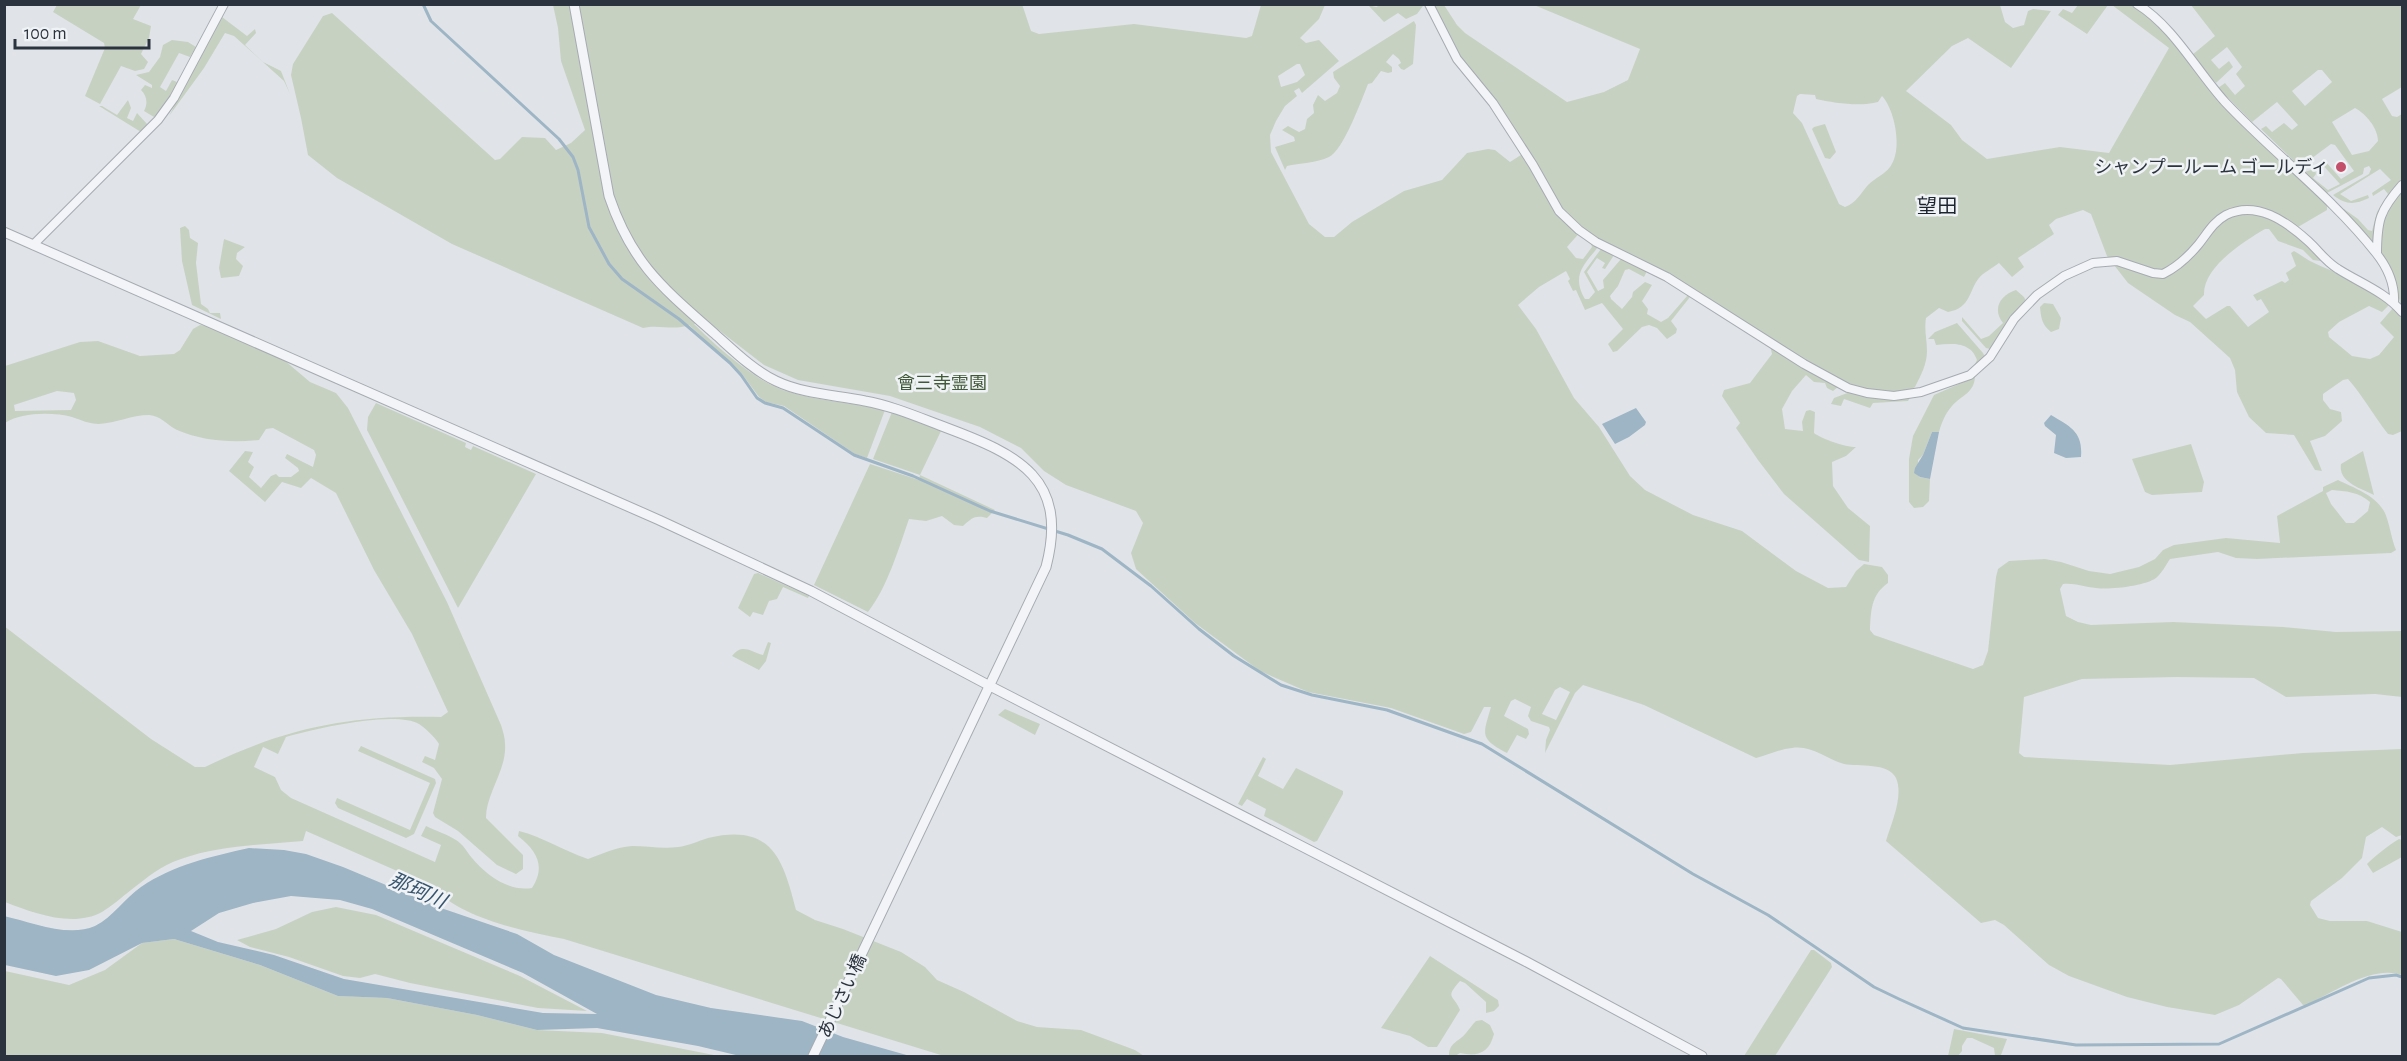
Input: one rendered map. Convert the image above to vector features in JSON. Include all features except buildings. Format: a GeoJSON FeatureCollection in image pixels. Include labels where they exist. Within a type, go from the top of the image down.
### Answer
{"type":"FeatureCollection","features":[{"type":"Feature","properties":{"kind":"street"},"geometry":{"type":"LineString","coordinates":[[33,245],[158,120],[174,98],[224,4]]}},
{"type":"Feature","properties":{"kind":"street","name":"あじさい橋"},"geometry":{"type":"LineString","coordinates":[[574,4],[609,196],[630,245],[647,271],[705,325],[763,374],[794,388],[889,407],[981,441],[1021,463],[1040,484],[1052,515],[1050,550],[1046,567],[813,1056]]}},
{"type":"Feature","properties":{"kind":"street"},"geometry":{"type":"LineString","coordinates":[[1429,4],[1457,59],[1493,103],[1533,165],[1559,211],[1579,230],[1596,242],[1666,277],[1804,364],[1848,388],[1894,396],[1921,392],[1962,378],[1980,367],[1990,357],[2014,319],[2048,286],[2093,263],[2107,261],[2163,274],[2180,264],[2198,246],[2216,222],[2232,213],[2243,211],[2265,212],[2275,217],[2307,240],[2332,266],[2394,303],[2403,312]]}},
{"type":"Feature","properties":{"kind":"street"},"geometry":{"type":"LineString","coordinates":[[2137,4],[2165,28],[2223,99],[2321,192],[2377,254],[2393,281],[2394,303]]}},
{"type":"Feature","properties":{"kind":"street"},"geometry":{"type":"LineString","coordinates":[[2377,254],[2377,227],[2380,214],[2403,184]]}},
{"type":"Feature","properties":{"kind":"street"},"geometry":{"type":"LineString","coordinates":[[4,232],[713,545],[811,591],[990,686],[1553,975],[1702,1056]]}},
{"type":"Feature","properties":{"kind":"green space","name":"會三寺霊園"},"geometry":{"type":"Polygon","coordinates":[[[1022,4],[1031,31],[1039,34],[1134,24],[1246,38],[1252,36],[1261,5],[1325,5],[1319,19],[1300,38],[1306,43],[1319,40],[1339,61],[1302,93],[1299,88],[1294,91],[1297,96],[1285,106],[1270,135],[1271,152],[1309,224],[1325,237],[1334,237],[1352,222],[1404,191],[1442,180],[1467,153],[1495,150],[1510,162],[1527,151],[1499,106],[1461,57],[1434,5],[1444,5],[1465,33],[1567,102],[1604,92],[1628,80],[1640,49],[1534,5],[2000,5],[2005,22],[2013,28],[2024,25],[2028,11],[2033,9],[2051,11],[2011,68],[1968,38],[1952,46],[1906,91],[1951,125],[1962,140],[1987,159],[2060,147],[2109,153],[2169,48],[2112,5],[2133,5],[2164,30],[2244,128],[2316,193],[2327,206],[2327,210],[2298,227],[2260,209],[2235,208],[2224,212],[2204,234],[2206,238],[2216,226],[2230,217],[2255,214],[2268,217],[2293,231],[2322,259],[2313,260],[2303,250],[2278,241],[2269,229],[2265,229],[2236,248],[2217,265],[2205,285],[2204,295],[2193,306],[2206,319],[2230,306],[2248,327],[2269,312],[2261,299],[2257,301],[2253,295],[2289,280],[2286,273],[2296,266],[2291,253],[2294,251],[2310,261],[2375,291],[2389,305],[2382,312],[2369,306],[2339,322],[2328,332],[2329,337],[2352,356],[2370,359],[2379,355],[2394,337],[2380,323],[2393,308],[2401,313],[2398,295],[2379,260],[2377,239],[2381,219],[2396,190],[2379,213],[2375,245],[2343,211],[2344,209],[2372,231],[2377,212],[2388,194],[2384,189],[2373,196],[2372,193],[2391,180],[2380,169],[2340,194],[2351,201],[2368,195],[2369,198],[2350,203],[2333,195],[2369,174],[2371,169],[2369,166],[2364,168],[2363,174],[2327,193],[2304,172],[2315,169],[2316,174],[2313,178],[2328,190],[2340,184],[2320,162],[2323,159],[2341,179],[2354,171],[2335,145],[2331,144],[2300,167],[2261,129],[2266,126],[2272,132],[2284,123],[2292,130],[2298,125],[2277,102],[2252,122],[2218,88],[2225,83],[2235,95],[2245,86],[2236,74],[2242,67],[2227,47],[2211,60],[2219,69],[2229,61],[2233,67],[2216,83],[2192,55],[2215,36],[2191,5],[2402,5],[2402,87],[2382,99],[2392,116],[2397,117],[2402,114],[2402,431],[2393,435],[2388,434],[2348,379],[2343,380],[2323,394],[2323,400],[2330,409],[2341,412],[2342,421],[2325,436],[2310,441],[2322,471],[2315,470],[2294,435],[2266,433],[2249,417],[2237,392],[2235,370],[2230,358],[2190,322],[2175,315],[2128,283],[2107,256],[2091,214],[2083,210],[2056,219],[2049,225],[2054,234],[2018,258],[2024,267],[2012,277],[1999,263],[1979,278],[1961,307],[1948,312],[1939,308],[1926,318],[1927,356],[1915,387],[1899,393],[1871,392],[1846,384],[1827,374],[1815,372],[1838,387],[1833,391],[1827,388],[1825,383],[1814,382],[1806,375],[1792,391],[1782,409],[1785,429],[1803,431],[1802,422],[1806,411],[1810,410],[1815,412],[1814,433],[1846,446],[1856,447],[1846,456],[1832,462],[1833,486],[1848,508],[1870,526],[1869,562],[1859,560],[1784,494],[1736,428],[1740,423],[1722,396],[1724,390],[1750,383],[1772,354],[1769,341],[1668,274],[1597,241],[1582,230],[1567,247],[1576,258],[1583,259],[1592,247],[1590,242],[1598,247],[1584,265],[1579,277],[1585,299],[1589,299],[1595,292],[1584,272],[1601,249],[1614,255],[1605,269],[1602,268],[1605,263],[1597,258],[1587,272],[1598,291],[1604,288],[1603,280],[1621,259],[1647,271],[1644,277],[1629,269],[1625,270],[1618,286],[1610,296],[1622,309],[1632,297],[1633,292],[1645,282],[1652,285],[1642,301],[1648,309],[1647,314],[1661,322],[1668,318],[1688,295],[1690,297],[1671,321],[1677,329],[1676,333],[1667,339],[1657,328],[1649,325],[1642,327],[1617,351],[1613,352],[1608,344],[1623,329],[1602,303],[1585,310],[1576,290],[1573,291],[1568,281],[1570,279],[1566,271],[1539,287],[1518,305],[1536,329],[1574,398],[1599,427],[1630,476],[1645,490],[1693,515],[1742,531],[1796,571],[1828,588],[1846,587],[1856,571],[1864,564],[1882,567],[1888,575],[1888,583],[1878,593],[1873,604],[1870,630],[1874,635],[1973,669],[1983,665],[1988,651],[1996,577],[1998,569],[2009,561],[2045,559],[2110,574],[2139,567],[2174,545],[2226,538],[2280,543],[2277,516],[2323,491],[2323,487],[2338,480],[2376,501],[2387,518],[2396,550],[2391,553],[2257,559],[2236,558],[2218,552],[2170,559],[2156,578],[2136,585],[2092,588],[2063,584],[2060,589],[2066,616],[2091,625],[2173,622],[2336,632],[2402,631],[2402,697],[2375,694],[2286,697],[2254,678],[2082,679],[2024,697],[2019,753],[2024,757],[2170,765],[2303,753],[2402,749],[2402,835],[2396,837],[2382,827],[2366,837],[2362,858],[2342,878],[2311,901],[2310,905],[2318,918],[2330,921],[2367,921],[2402,932],[2402,975],[2378,974],[2353,981],[2307,1005],[2303,1005],[2278,978],[2239,1005],[2215,1015],[2127,997],[2069,976],[2049,965],[2004,925],[1995,920],[1981,923],[1886,841],[1899,793],[1896,778],[1887,769],[1844,764],[1812,750],[1799,748],[1756,758],[1644,705],[1583,685],[1575,693],[1545,753],[1549,727],[1531,721],[1528,716],[1531,707],[1515,699],[1511,701],[1504,716],[1528,729],[1529,734],[1526,739],[1517,735],[1507,753],[1492,743],[1486,735],[1486,724],[1491,707],[1484,707],[1471,732],[1464,734],[1391,708],[1308,692],[1260,671],[1195,623],[1136,569],[1131,553],[1143,523],[1136,511],[1066,485],[1044,471],[1021,448],[980,427],[890,396],[798,380],[764,365],[707,321],[694,324],[751,373],[777,387],[813,398],[885,410],[867,458],[855,454],[784,406],[766,402],[759,397],[742,374],[689,325],[643,328],[452,244],[337,178],[308,155],[291,75],[293,64],[323,16],[332,13],[495,160],[500,159],[522,137],[545,138],[556,150],[571,143],[585,130],[561,61],[553,5],[1022,4]],[[1297,64],[1278,76],[1281,87],[1297,82],[1305,75],[1300,64],[1297,64]],[[2318,70],[2292,91],[2305,106],[2332,82],[2322,70],[2318,70]],[[1800,94],[1797,96],[1793,113],[1802,123],[1839,204],[1845,207],[1888,169],[1894,160],[1897,141],[1891,111],[1882,96],[1878,102],[1855,104],[1816,99],[1815,95],[1800,94]],[[2355,108],[2332,122],[2352,155],[2369,151],[2378,141],[2371,122],[2355,108]],[[2332,490],[2326,493],[2331,504],[2346,523],[2354,523],[2368,511],[2370,502],[2357,494],[2332,490]],[[1560,687],[1555,690],[1542,714],[1556,720],[1570,692],[1560,687]]]}},
{"type":"Feature","properties":{"kind":"green space"},"geometry":{"type":"Polygon","coordinates":[[[1423,4],[1423,6],[1417,14],[1406,19],[1398,13],[1384,22],[1368,5],[1376,7],[1423,4]]]}},
{"type":"Feature","properties":{"kind":"green space"},"geometry":{"type":"Polygon","coordinates":[[[57,5],[141,5],[133,19],[151,26],[149,38],[141,54],[148,62],[144,69],[135,71],[121,66],[100,104],[85,96],[105,48],[104,43],[53,12],[57,5]]]}},
{"type":"Feature","properties":{"kind":"green space"},"geometry":{"type":"Polygon","coordinates":[[[2078,5],[2108,5],[2087,34],[2058,15],[2063,9],[2072,13],[2078,5]]]}},
{"type":"Feature","properties":{"kind":"green space"},"geometry":{"type":"Polygon","coordinates":[[[222,17],[247,36],[255,29],[256,33],[245,45],[263,62],[281,71],[290,94],[284,81],[234,36],[225,33],[204,68],[169,116],[222,17]]]}},
{"type":"Feature","properties":{"kind":"green space"},"geometry":{"type":"Polygon","coordinates":[[[1414,21],[1416,25],[1413,64],[1404,70],[1401,69],[1398,65],[1401,63],[1399,59],[1393,54],[1386,62],[1392,67],[1392,72],[1381,71],[1372,83],[1368,84],[1352,124],[1334,153],[1319,161],[1287,166],[1285,170],[1275,147],[1295,141],[1294,137],[1282,130],[1288,126],[1299,132],[1305,129],[1307,119],[1314,113],[1313,105],[1318,95],[1325,101],[1337,93],[1340,86],[1333,72],[1414,21]]]}},
{"type":"Feature","properties":{"kind":"green space"},"geometry":{"type":"Polygon","coordinates":[[[172,40],[188,42],[196,47],[190,57],[179,53],[160,87],[166,91],[172,80],[177,82],[169,100],[154,117],[144,111],[146,100],[141,90],[145,85],[152,88],[152,85],[136,75],[149,72],[160,57],[163,45],[172,40]]]}},
{"type":"Feature","properties":{"kind":"green space"},"geometry":{"type":"Polygon","coordinates":[[[128,100],[131,108],[127,118],[133,121],[137,113],[148,125],[141,132],[99,106],[117,115],[128,100]]]}},
{"type":"Feature","properties":{"kind":"green space"},"geometry":{"type":"Polygon","coordinates":[[[1825,124],[1836,152],[1830,159],[1825,158],[1812,129],[1825,124]]]}},
{"type":"Feature","properties":{"kind":"green space"},"geometry":{"type":"Polygon","coordinates":[[[185,226],[189,230],[190,238],[198,243],[196,263],[201,304],[210,313],[220,313],[221,319],[192,305],[182,261],[180,228],[185,226]]]}},
{"type":"Feature","properties":{"kind":"green space"},"geometry":{"type":"Polygon","coordinates":[[[224,239],[245,247],[237,253],[236,259],[243,266],[239,276],[221,278],[219,268],[224,239]]]}},
{"type":"Feature","properties":{"kind":"green space"},"geometry":{"type":"Polygon","coordinates":[[[2016,290],[2026,301],[1990,349],[1986,348],[1962,321],[1962,317],[1981,339],[1989,336],[2003,323],[1998,313],[1999,303],[2006,295],[2016,290]]]}},
{"type":"Feature","properties":{"kind":"green space"},"geometry":{"type":"Polygon","coordinates":[[[2044,303],[2053,304],[2061,318],[2059,329],[2051,332],[2044,324],[2040,307],[2044,303]]]}},
{"type":"Feature","properties":{"kind":"green space"},"geometry":{"type":"Polygon","coordinates":[[[1957,323],[1983,353],[1985,357],[1979,364],[1975,364],[1977,360],[1974,354],[1966,347],[1955,344],[1936,345],[1934,339],[1928,339],[1935,332],[1957,323]]]}},
{"type":"Feature","properties":{"kind":"green space"},"geometry":{"type":"Polygon","coordinates":[[[200,325],[208,326],[284,360],[310,382],[336,393],[348,408],[447,602],[501,725],[505,739],[505,754],[489,800],[486,818],[523,855],[523,869],[516,874],[497,865],[458,831],[435,817],[433,813],[442,779],[434,768],[422,762],[425,756],[435,760],[439,744],[419,724],[408,720],[354,722],[286,737],[278,754],[263,747],[254,767],[275,777],[281,790],[291,798],[435,862],[441,845],[421,836],[426,826],[458,842],[491,876],[507,885],[523,889],[532,888],[539,866],[530,847],[518,836],[519,831],[588,859],[626,847],[678,847],[708,838],[730,835],[747,836],[761,841],[771,849],[779,861],[786,875],[796,910],[815,920],[901,952],[925,967],[937,980],[1017,1021],[1037,1027],[1081,1030],[1135,1050],[1144,1056],[944,1056],[564,939],[492,921],[459,907],[429,885],[306,831],[303,841],[226,848],[196,854],[174,862],[155,872],[106,910],[91,917],[66,919],[53,917],[5,902],[4,626],[151,739],[195,767],[205,767],[264,742],[320,726],[378,718],[441,717],[448,712],[412,634],[374,570],[336,493],[311,478],[301,488],[282,482],[265,502],[229,471],[245,451],[253,452],[248,462],[254,467],[249,477],[261,488],[271,476],[276,474],[279,477],[291,477],[299,471],[285,458],[287,454],[313,467],[316,455],[314,450],[273,428],[266,429],[259,440],[217,440],[187,434],[149,415],[99,424],[64,415],[37,414],[12,419],[5,423],[5,366],[80,342],[98,341],[140,356],[174,354],[180,350],[193,329],[200,325]],[[57,391],[14,405],[15,411],[71,410],[76,400],[74,393],[57,391]]]}},
{"type":"Feature","properties":{"kind":"green space"},"geometry":{"type":"Polygon","coordinates":[[[1975,377],[1970,390],[1947,412],[1939,432],[1932,432],[1923,455],[1918,460],[1919,477],[1930,479],[1929,501],[1923,507],[1914,508],[1909,502],[1909,459],[1913,436],[1934,395],[1975,377]]]}},
{"type":"Feature","properties":{"kind":"green space"},"geometry":{"type":"Polygon","coordinates":[[[1850,392],[1910,398],[1908,401],[1873,403],[1870,408],[1844,399],[1841,406],[1831,404],[1834,398],[1850,392]]]}},
{"type":"Feature","properties":{"kind":"green space"},"geometry":{"type":"Polygon","coordinates":[[[376,403],[466,443],[465,447],[471,450],[473,446],[536,474],[458,608],[367,430],[368,417],[376,403]]]}},
{"type":"Feature","properties":{"kind":"green space"},"geometry":{"type":"Polygon","coordinates":[[[892,412],[941,431],[920,475],[873,459],[892,412]]]}},
{"type":"Feature","properties":{"kind":"green space"},"geometry":{"type":"Polygon","coordinates":[[[2191,444],[2204,482],[2202,492],[2152,495],[2145,492],[2132,459],[2191,444]]]}},
{"type":"Feature","properties":{"kind":"green space"},"geometry":{"type":"Polygon","coordinates":[[[2363,451],[2374,495],[2351,484],[2341,470],[2341,464],[2363,451]]]}},
{"type":"Feature","properties":{"kind":"green space"},"geometry":{"type":"Polygon","coordinates":[[[870,464],[919,480],[920,475],[995,510],[987,518],[974,518],[963,526],[954,525],[942,516],[926,521],[909,519],[887,580],[868,612],[814,585],[870,464]]]}},
{"type":"Feature","properties":{"kind":"green space"},"geometry":{"type":"Polygon","coordinates":[[[758,573],[809,596],[808,598],[783,587],[777,599],[769,601],[763,615],[753,612],[750,617],[738,608],[754,574],[758,573]]]}},
{"type":"Feature","properties":{"kind":"green space"},"geometry":{"type":"Polygon","coordinates":[[[768,642],[771,643],[766,661],[759,670],[732,656],[743,649],[763,655],[768,642]]]}},
{"type":"Feature","properties":{"kind":"green space"},"geometry":{"type":"Polygon","coordinates":[[[1005,709],[1040,724],[1035,735],[998,715],[1005,709]]]}},
{"type":"Feature","properties":{"kind":"green space"},"geometry":{"type":"Polygon","coordinates":[[[361,746],[435,779],[436,783],[414,834],[406,838],[338,808],[335,803],[337,798],[410,830],[430,783],[358,751],[361,746]]]}},
{"type":"Feature","properties":{"kind":"green space"},"geometry":{"type":"Polygon","coordinates":[[[1263,757],[1266,759],[1258,776],[1283,789],[1296,768],[1343,791],[1317,841],[1314,842],[1264,816],[1266,809],[1247,799],[1242,806],[1238,804],[1263,757]]]}},
{"type":"Feature","properties":{"kind":"green space"},"geometry":{"type":"Polygon","coordinates":[[[2399,839],[2402,840],[2402,857],[2373,873],[2367,864],[2399,839]]]}},
{"type":"Feature","properties":{"kind":"green space"},"geometry":{"type":"Polygon","coordinates":[[[336,907],[376,915],[520,976],[587,1011],[538,1008],[375,974],[360,978],[343,976],[289,957],[250,947],[237,940],[276,929],[312,912],[336,907]]]}},
{"type":"Feature","properties":{"kind":"green space"},"geometry":{"type":"Polygon","coordinates":[[[174,939],[260,965],[338,996],[387,998],[477,1015],[537,1030],[602,1033],[719,1056],[5,1056],[5,971],[69,985],[105,970],[142,943],[174,939]]]}},
{"type":"Feature","properties":{"kind":"green space"},"geometry":{"type":"Polygon","coordinates":[[[1811,950],[1831,963],[1832,967],[1775,1056],[1744,1056],[1811,950]]]}},
{"type":"Feature","properties":{"kind":"green space"},"geometry":{"type":"Polygon","coordinates":[[[1430,956],[1498,1000],[1499,1006],[1494,1011],[1486,1013],[1486,1002],[1460,981],[1451,994],[1460,1010],[1437,1047],[1428,1047],[1410,1036],[1381,1028],[1430,956]]]}},
{"type":"Feature","properties":{"kind":"green space"},"geometry":{"type":"Polygon","coordinates":[[[1482,1020],[1490,1025],[1494,1034],[1489,1046],[1477,1054],[1460,1053],[1449,1056],[1453,1045],[1476,1021],[1482,1020]]]}},
{"type":"Feature","properties":{"kind":"green space"},"geometry":{"type":"Polygon","coordinates":[[[1954,1029],[2007,1039],[2001,1055],[1995,1056],[1994,1048],[1967,1038],[1958,1056],[1948,1056],[1954,1029]]]}},
{"type":"Feature","properties":{"kind":"water"},"geometry":{"type":"Polygon","coordinates":[[[1636,408],[1646,422],[1645,425],[1615,444],[1602,424],[1636,408]]]}},
{"type":"Feature","properties":{"kind":"water"},"geometry":{"type":"Polygon","coordinates":[[[2051,415],[2070,427],[2078,436],[2081,457],[2066,458],[2054,453],[2056,435],[2044,423],[2051,415]]]}},
{"type":"Feature","properties":{"kind":"water"},"geometry":{"type":"Polygon","coordinates":[[[1932,432],[1939,432],[1930,479],[1914,473],[1932,432]]]}},
{"type":"Feature","properties":{"kind":"water"},"geometry":{"type":"Polygon","coordinates":[[[249,848],[306,854],[343,867],[441,908],[517,934],[554,955],[656,995],[711,1008],[802,1021],[843,1037],[910,1056],[740,1056],[597,1028],[537,1030],[477,1015],[387,998],[338,996],[260,965],[174,939],[142,943],[89,970],[56,976],[5,965],[4,916],[61,930],[95,926],[113,913],[135,891],[153,879],[194,862],[249,848]],[[291,896],[253,903],[219,913],[191,931],[218,942],[274,955],[344,979],[543,1013],[597,1014],[523,973],[372,909],[340,900],[291,896]]]}},
{"type":"Feature","properties":{"kind":"waterway"},"geometry":{"type":"LineString","coordinates":[[423,4],[431,21],[559,139],[573,157],[578,170],[589,227],[609,264],[622,279],[679,319],[730,363],[757,398],[783,408],[854,455],[913,476],[990,511],[1068,535],[1102,549],[1151,586],[1199,629],[1234,656],[1281,685],[1312,695],[1387,710],[1482,744],[1693,874],[1768,915],[1874,987],[1963,1028],[2076,1045],[2219,1044],[2369,978],[2396,975],[2402,977]]}},
{"type":"Feature","properties":{"kind":"place","name":"シャンプールーム ゴールディ"},"geometry":{"type":"Point","coordinates":[2341,167]}},
{"type":"Feature","properties":{"kind":"district","name":"望田"},"geometry":{"type":"Point","coordinates":[1937,206]}},
{"type":"Feature","properties":{"kind":"water label","name":"那珂川"},"geometry":{"type":"Point","coordinates":[418,890]}}]}
